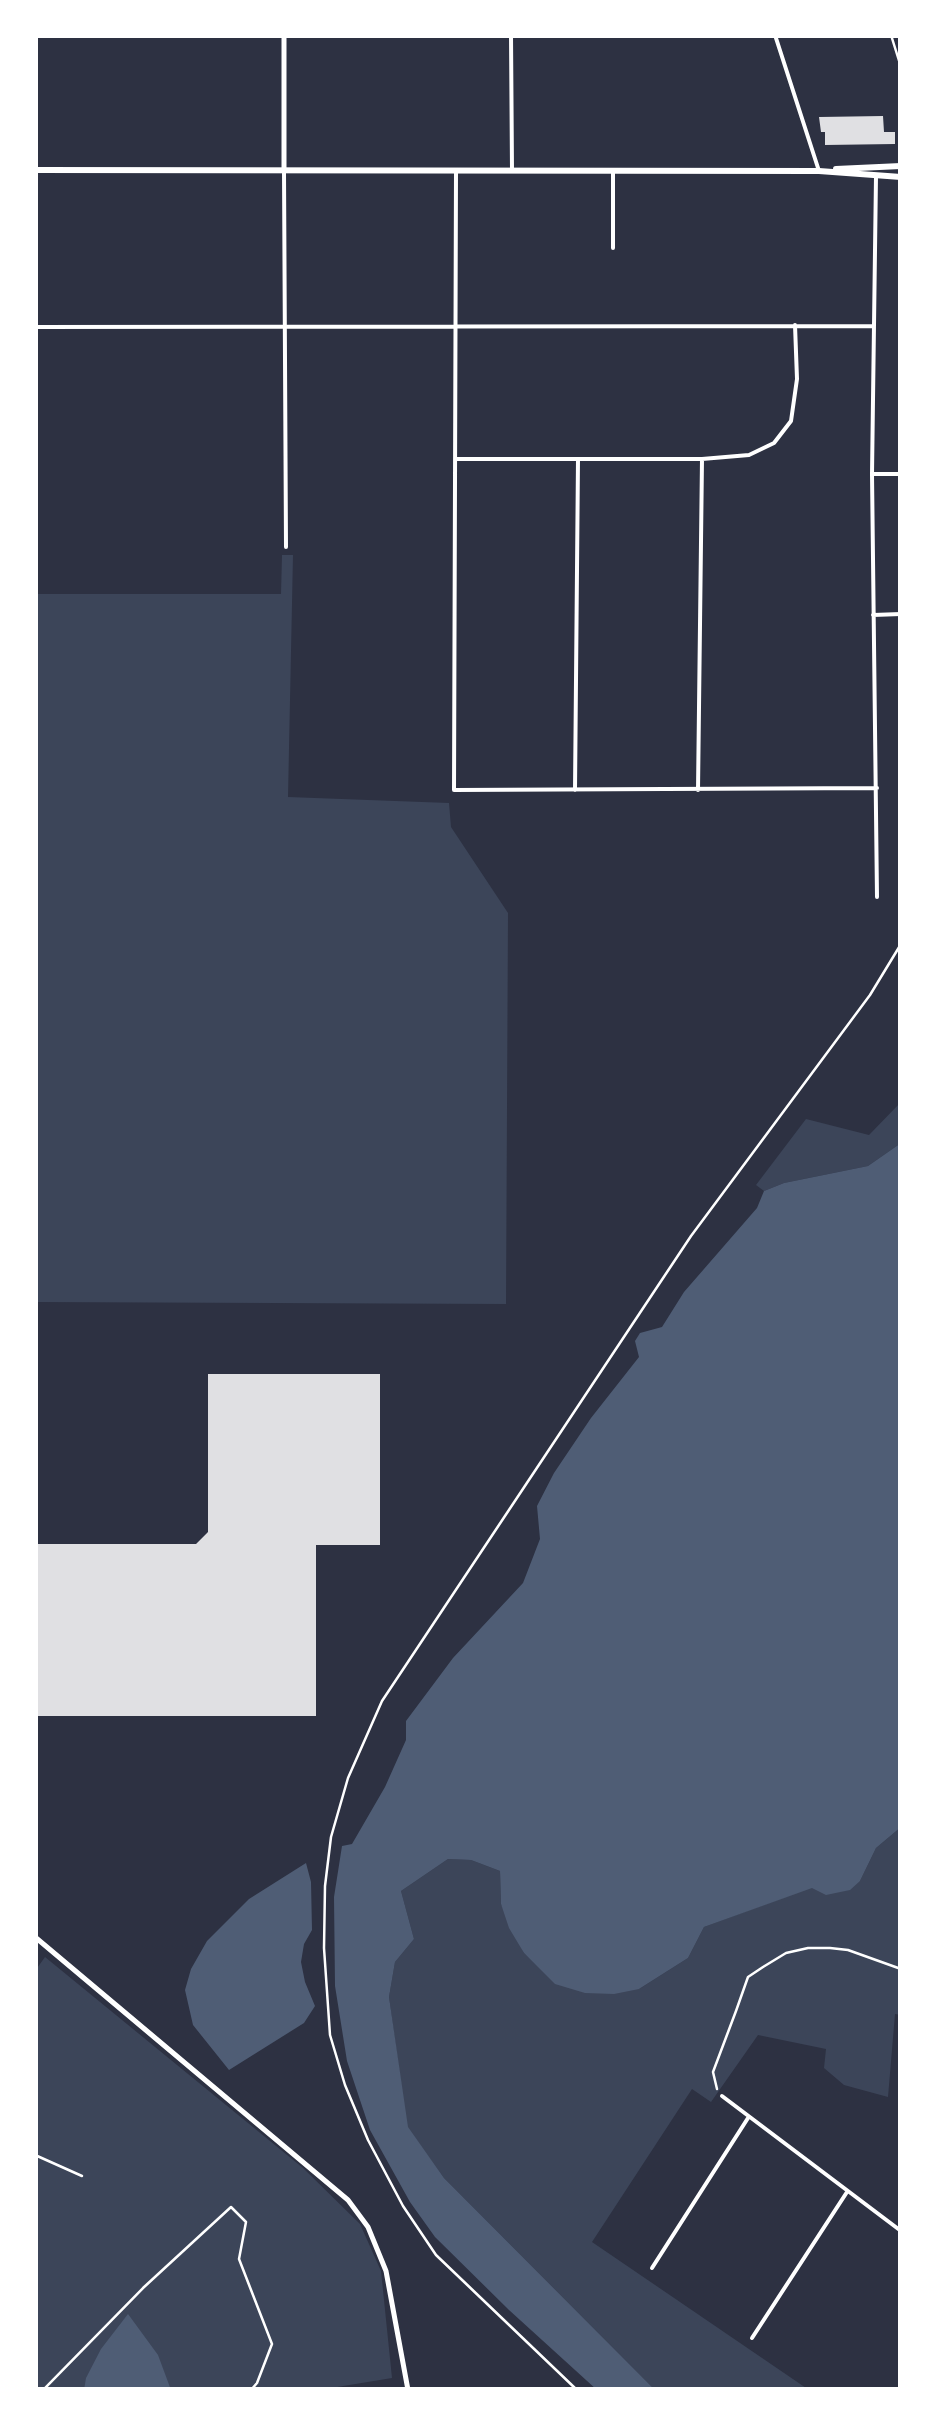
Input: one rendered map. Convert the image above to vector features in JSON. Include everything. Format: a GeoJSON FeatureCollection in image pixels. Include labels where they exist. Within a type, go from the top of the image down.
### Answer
{"type":"FeatureCollection","features":[{"type":"Feature","properties":{"kind":"main road"},"geometry":{"type":"LineString","coordinates":[[35,170],[819,171],[901,166]]}},
{"type":"Feature","properties":{"kind":"main road"},"geometry":{"type":"LineString","coordinates":[[819,171],[901,177]]}},
{"type":"Feature","properties":{"kind":"street"},"geometry":{"type":"LineString","coordinates":[[284,35],[286,547]]}},
{"type":"Feature","properties":{"kind":"street"},"geometry":{"type":"LineString","coordinates":[[511,35],[512,171]]}},
{"type":"Feature","properties":{"kind":"street"},"geometry":{"type":"LineString","coordinates":[[775,35],[819,171]]}},
{"type":"Feature","properties":{"kind":"street"},"geometry":{"type":"LineString","coordinates":[[456,171],[454,790],[878,788]]}},
{"type":"Feature","properties":{"kind":"street"},"geometry":{"type":"LineString","coordinates":[[613,171],[613,248]]}},
{"type":"Feature","properties":{"kind":"street"},"geometry":{"type":"LineString","coordinates":[[876,176],[872,474],[877,896]]}},
{"type":"Feature","properties":{"kind":"street"},"geometry":{"type":"LineString","coordinates":[[457,460],[702,460],[749,455],[774,443],[790,421],[797,378],[796,325]]}},
{"type":"Feature","properties":{"kind":"street"},"geometry":{"type":"LineString","coordinates":[[35,327],[874,326]]}},
{"type":"Feature","properties":{"kind":"street"},"geometry":{"type":"LineString","coordinates":[[575,791],[578,460]]}},
{"type":"Feature","properties":{"kind":"street"},"geometry":{"type":"LineString","coordinates":[[698,791],[702,460]]}},
{"type":"Feature","properties":{"kind":"street"},"geometry":{"type":"LineString","coordinates":[[872,474],[901,474]]}},
{"type":"Feature","properties":{"kind":"street"},"geometry":{"type":"LineString","coordinates":[[873,614],[901,614]]}},
{"type":"Feature","properties":{"kind":"street"},"geometry":{"type":"LineString","coordinates":[[35,1937],[348,2200],[368,2227],[386,2271],[408,2390]]}},
{"type":"Feature","properties":{"kind":"street"},"geometry":{"type":"LineString","coordinates":[[722,2096],[901,2231]]}},
{"type":"Feature","properties":{"kind":"street"},"geometry":{"type":"LineString","coordinates":[[652,2268],[748,2118]]}},
{"type":"Feature","properties":{"kind":"street"},"geometry":{"type":"LineString","coordinates":[[752,2338],[847,2192]]}},
{"type":"Feature","properties":{"kind":"path"},"geometry":{"type":"LineString","coordinates":[[891,35],[901,67]]}},
{"type":"Feature","properties":{"kind":"path"},"geometry":{"type":"LineString","coordinates":[[578,2390],[436,2255],[403,2206],[368,2140],[330,2035],[324,1926],[331,1836],[348,1778],[382,1701],[690,1236],[870,996],[901,944]]}},
{"type":"Feature","properties":{"kind":"path"},"geometry":{"type":"LineString","coordinates":[[722,2096],[715,2087],[713,2072],[748,1977],[786,1953],[808,1948],[848,1950],[901,1970]]}},
{"type":"Feature","properties":{"kind":"path"},"geometry":{"type":"LineString","coordinates":[[35,2155],[82,2176]]}},
{"type":"Feature","properties":{"kind":"path"},"geometry":{"type":"LineString","coordinates":[[42,2390],[142,2288],[231,2207],[246,2222],[239,2259],[272,2344],[257,2383],[250,2390]]}},
{"type":"Feature","properties":{"kind":"shaded area"},"geometry":{"type":"Polygon","coordinates":[[[282,555],[293,555],[288,797],[449,803],[451,827],[508,913],[506,1304],[35,1302],[35,594],[281,594],[282,555]]]}},
{"type":"Feature","properties":{"kind":"shaded area"},"geometry":{"type":"Polygon","coordinates":[[[901,1102],[901,1143],[868,1166],[784,1183],[764,1191],[756,1185],[806,1119],[869,1135],[901,1102]]]}},
{"type":"Feature","properties":{"kind":"shaded area"},"geometry":{"type":"Polygon","coordinates":[[[901,1143],[901,1827],[876,1848],[860,1881],[850,1890],[826,1895],[812,1888],[704,1927],[688,1958],[639,1989],[614,1994],[585,1993],[555,1984],[524,1953],[501,1904],[500,1871],[471,1860],[448,1859],[401,1891],[414,1939],[395,1962],[389,1997],[408,2127],[444,2178],[655,2390],[597,2390],[435,2237],[410,2202],[370,2130],[347,2061],[335,1986],[334,1897],[342,1846],[352,1844],[385,1787],[406,1740],[406,1721],[453,1658],[523,1583],[540,1539],[537,1506],[591,1418],[639,1357],[635,1341],[640,1333],[662,1327],[684,1292],[757,1208],[764,1191],[784,1183],[868,1166],[901,1143]]]}},
{"type":"Feature","properties":{"kind":"shaded area"},"geometry":{"type":"Polygon","coordinates":[[[901,1827],[901,2015],[895,2014],[888,2097],[844,2085],[824,2068],[826,2049],[758,2035],[711,2102],[692,2089],[592,2242],[809,2390],[655,2390],[444,2178],[407,2127],[389,1997],[395,1962],[414,1939],[401,1891],[448,1859],[471,1860],[500,1871],[501,1904],[524,1953],[538,1966],[639,1989],[688,1958],[704,1927],[812,1887],[860,1881],[876,1848],[901,1827]]]}},
{"type":"Feature","properties":{"kind":"shaded area"},"geometry":{"type":"Polygon","coordinates":[[[306,1863],[311,1882],[312,1930],[304,1944],[301,1962],[315,2006],[304,2023],[229,2070],[193,2025],[185,1990],[191,1969],[207,1941],[249,1899],[306,1863]]]}},
{"type":"Feature","properties":{"kind":"shaded area"},"geometry":{"type":"Polygon","coordinates":[[[45,1957],[303,2168],[360,2224],[381,2271],[392,2378],[319,2390],[35,2390],[35,1971],[45,1957]]]}},
{"type":"Feature","properties":{"kind":"shaded area"},"geometry":{"type":"Polygon","coordinates":[[[128,2314],[158,2355],[171,2390],[84,2390],[101,2349],[128,2314]]]}},
{"type":"Feature","properties":{"kind":"building"},"geometry":{"type":"Polygon","coordinates":[[[883,116],[884,132],[895,132],[895,144],[825,145],[819,117],[883,116]]]}},
{"type":"Feature","properties":{"kind":"building"},"geometry":{"type":"Polygon","coordinates":[[[208,1374],[380,1374],[380,1545],[316,1545],[316,1716],[35,1716],[35,1544],[196,1544],[208,1532],[208,1374]]]}}]}
